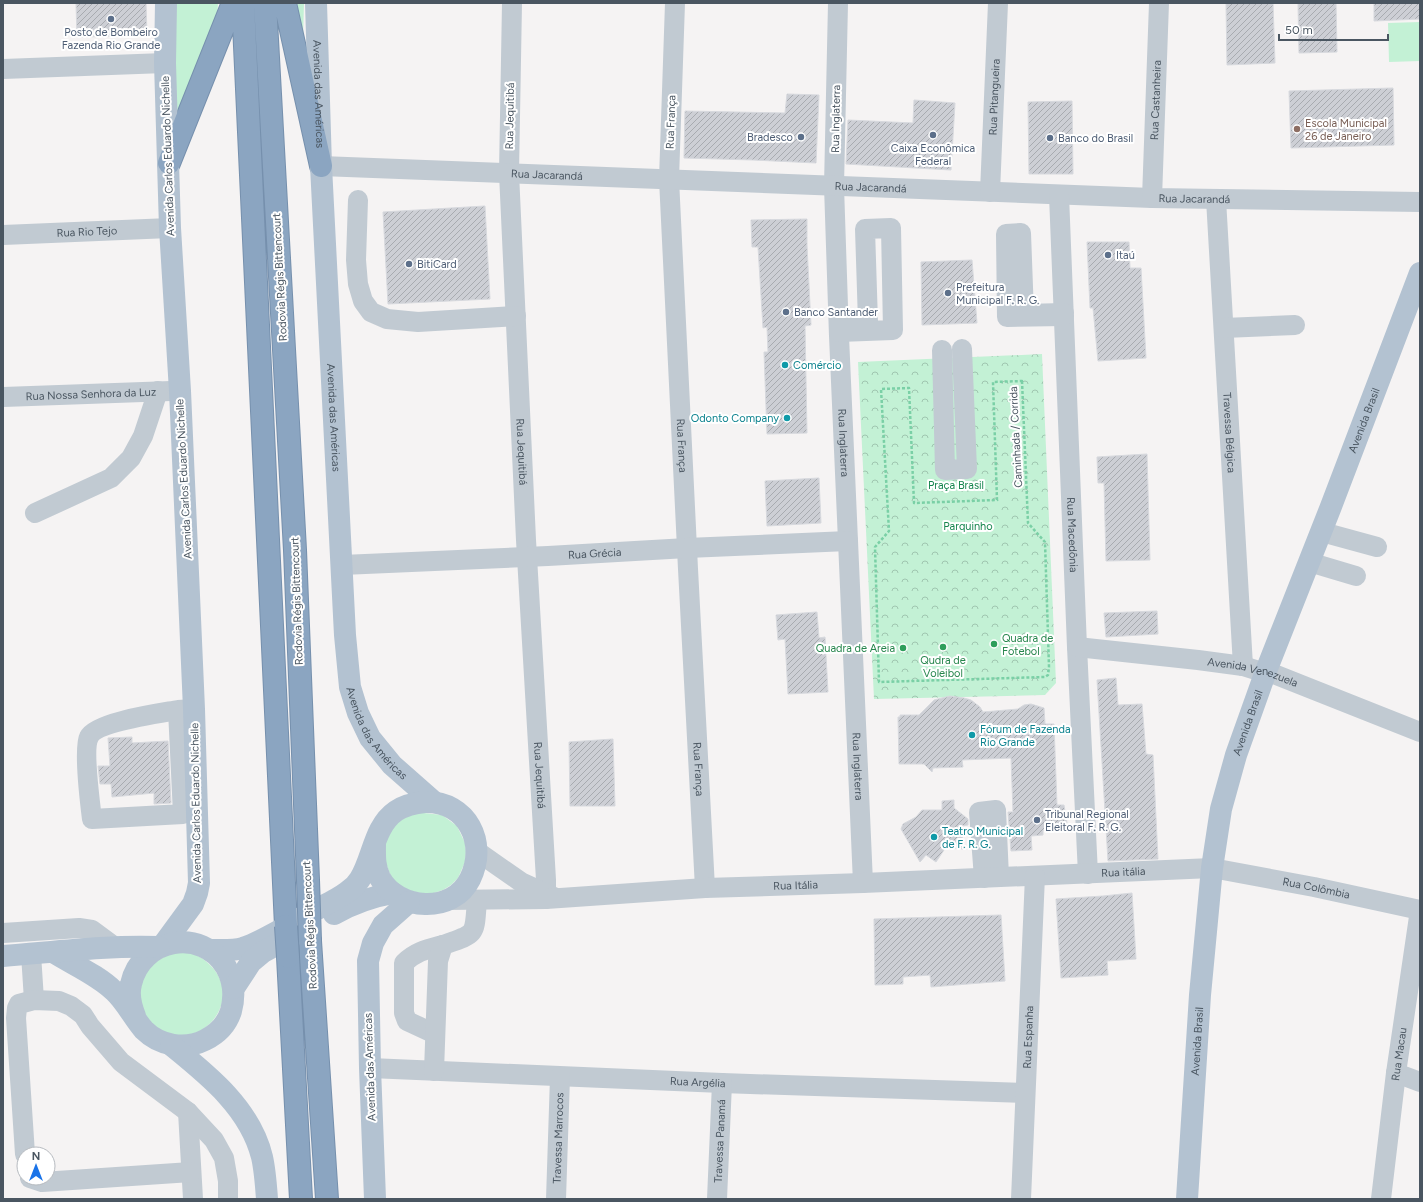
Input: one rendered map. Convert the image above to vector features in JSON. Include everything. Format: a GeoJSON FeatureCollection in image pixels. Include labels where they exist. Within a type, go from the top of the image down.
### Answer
{"type":"FeatureCollection","features":[{"type":"Feature","properties":{"kind":"highway"},"geometry":{"type":"LineString","coordinates":[[169,163],[234,3]]}},
{"type":"Feature","properties":{"kind":"highway"},"geometry":{"type":"LineString","coordinates":[[243,3],[288,957],[301,1199]]}},
{"type":"Feature","properties":{"kind":"highway","name":"Rodovia Régis Bittencourt"},"geometry":{"type":"LineString","coordinates":[[265,3],[295,550],[310,941],[327,1199]]}},
{"type":"Feature","properties":{"kind":"highway"},"geometry":{"type":"LineString","coordinates":[[285,3],[321,166]]}},
{"type":"Feature","properties":{"kind":"main road","name":"Avenida Carlos Eduardo Nichelle"},"geometry":{"type":"LineString","coordinates":[[161,946],[193,904],[199,883],[190,814],[186,709],[180,391],[170,228],[165,63],[166,3]]}},
{"type":"Feature","properties":{"kind":"main road","name":"Avenida das Américas"},"geometry":{"type":"LineString","coordinates":[[316,3],[321,166],[345,635],[350,687],[358,713],[370,738],[388,760],[434,802]]}},
{"type":"Feature","properties":{"kind":"main road","name":"Avenida Brasil"},"geometry":{"type":"LineString","coordinates":[[1187,1199],[1200,1003],[1212,868],[1223,801],[1236,756],[1266,671],[1322,532],[1420,273]]}},
{"type":"Feature","properties":{"kind":"main road"},"geometry":{"type":"LineString","coordinates":[[210,950],[232,950],[242,948],[278,931],[348,892],[359,881],[368,865],[375,842],[383,824],[396,811],[414,803],[434,802],[450,808],[465,819],[472,829],[478,852],[476,867],[469,881],[459,892],[446,900],[434,904],[421,904],[401,897],[372,897],[349,906],[263,952],[251,962],[234,988]]}},
{"type":"Feature","properties":{"kind":"main road"},"geometry":{"type":"LineString","coordinates":[[375,842],[374,861],[381,878],[401,897]]}},
{"type":"Feature","properties":{"kind":"main road","name":"Avenida das Américas"},"geometry":{"type":"LineString","coordinates":[[375,1199],[368,961],[373,943],[401,897]]}},
{"type":"Feature","properties":{"kind":"main road"},"geometry":{"type":"LineString","coordinates":[[3,956],[115,947],[161,946],[175,942],[187,942],[210,950],[222,960],[230,974],[234,988],[233,1002],[229,1016],[222,1027],[212,1037],[199,1043],[185,1046],[171,1045]]}},
{"type":"Feature","properties":{"kind":"main road"},"geometry":{"type":"LineString","coordinates":[[135,1016],[130,1001],[130,984],[136,969],[146,956],[161,946]]}},
{"type":"Feature","properties":{"kind":"main road"},"geometry":{"type":"LineString","coordinates":[[53,952],[103,982],[115,991],[144,1030],[156,1039],[171,1045],[205,1072],[229,1097],[245,1117],[254,1134],[262,1157],[267,1199]]}},
{"type":"Feature","properties":{"kind":"street","name":"Rua Jequitibá"},"geometry":{"type":"LineString","coordinates":[[512,3],[509,173],[527,556],[549,897]]}},
{"type":"Feature","properties":{"kind":"street","name":"Rua França"},"geometry":{"type":"LineString","coordinates":[[676,3],[669,180],[705,888]]}},
{"type":"Feature","properties":{"kind":"street","name":"Rua Inglaterra"},"geometry":{"type":"LineString","coordinates":[[838,3],[834,186],[863,883]]}},
{"type":"Feature","properties":{"kind":"street","name":"Rua Pitangueira"},"geometry":{"type":"LineString","coordinates":[[990,192],[998,3]]}},
{"type":"Feature","properties":{"kind":"street","name":"Rua Castanheira"},"geometry":{"type":"LineString","coordinates":[[1152,198],[1159,3]]}},
{"type":"Feature","properties":{"kind":"street"},"geometry":{"type":"LineString","coordinates":[[3,69],[165,63]]}},
{"type":"Feature","properties":{"kind":"street","name":"Rua Jacarandá"},"geometry":{"type":"LineString","coordinates":[[321,166],[1059,195],[1420,202]]}},
{"type":"Feature","properties":{"kind":"street","name":"Rua Macedônia"},"geometry":{"type":"LineString","coordinates":[[1059,195],[1077,647],[1088,874]]}},
{"type":"Feature","properties":{"kind":"street","name":"Travessa Bélgica"},"geometry":{"type":"LineString","coordinates":[[1216,199],[1243,666]]}},
{"type":"Feature","properties":{"kind":"street"},"geometry":{"type":"LineString","coordinates":[[358,200],[356,260],[358,284],[363,301],[372,312],[387,319],[418,322],[516,316]]}},
{"type":"Feature","properties":{"kind":"street","name":"Rua Rio Tejo"},"geometry":{"type":"LineString","coordinates":[[3,235],[170,228]]}},
{"type":"Feature","properties":{"kind":"street"},"geometry":{"type":"LineString","coordinates":[[866,228],[890,228],[893,330],[839,328],[868,322],[866,228]]}},
{"type":"Feature","properties":{"kind":"street"},"geometry":{"type":"LineString","coordinates":[[1022,233],[1024,314],[1064,315],[1007,317],[1006,234],[1022,233]]}},
{"type":"Feature","properties":{"kind":"street"},"geometry":{"type":"LineString","coordinates":[[1224,328],[1295,325]]}},
{"type":"Feature","properties":{"kind":"street"},"geometry":{"type":"LineString","coordinates":[[942,350],[945,470],[967,469],[962,349]]}},
{"type":"Feature","properties":{"kind":"street"},"geometry":{"type":"LineString","coordinates":[[35,513],[111,478],[131,458],[143,436],[158,391]]}},
{"type":"Feature","properties":{"kind":"street","name":"Rua Nossa Senhora da Luz"},"geometry":{"type":"LineString","coordinates":[[3,397],[180,391]]}},
{"type":"Feature","properties":{"kind":"street"},"geometry":{"type":"LineString","coordinates":[[1322,532],[1377,547]]}},
{"type":"Feature","properties":{"kind":"street","name":"Rua Grécia"},"geometry":{"type":"LineString","coordinates":[[342,565],[848,541]]}},
{"type":"Feature","properties":{"kind":"street"},"geometry":{"type":"LineString","coordinates":[[1309,562],[1356,576]]}},
{"type":"Feature","properties":{"kind":"street","name":"Avenida Venezuela"},"geometry":{"type":"LineString","coordinates":[[1077,647],[1198,660],[1243,666],[1259,671],[1266,671],[1420,732]]}},
{"type":"Feature","properties":{"kind":"street"},"geometry":{"type":"LineString","coordinates":[[186,709],[126,719],[96,730],[89,736],[86,750],[92,819],[190,814]]}},
{"type":"Feature","properties":{"kind":"street","name":"Rua Itália"},"geometry":{"type":"LineString","coordinates":[[478,852],[521,882],[549,897]]}},
{"type":"Feature","properties":{"kind":"street","name":"Rua itália"},"geometry":{"type":"LineString","coordinates":[[1035,876],[1212,868]]}},
{"type":"Feature","properties":{"kind":"street","name":"Rua Colômbia"},"geometry":{"type":"LineString","coordinates":[[1212,868],[1314,886],[1420,910]]}},
{"type":"Feature","properties":{"kind":"street","name":"Rua Itália"},"geometry":{"type":"LineString","coordinates":[[446,900],[549,897],[705,888],[1035,876]]}},
{"type":"Feature","properties":{"kind":"street","name":"Rua Espanha"},"geometry":{"type":"LineString","coordinates":[[1021,1199],[1035,876]]}},
{"type":"Feature","properties":{"kind":"street"},"geometry":{"type":"LineString","coordinates":[[435,1034],[407,1021],[404,1014],[404,963],[411,956],[423,950],[469,936],[474,928],[477,900]]}},
{"type":"Feature","properties":{"kind":"street","name":"Rua Macau"},"geometry":{"type":"LineString","coordinates":[[1381,1199],[1396,1073],[1420,910]]}},
{"type":"Feature","properties":{"kind":"street"},"geometry":{"type":"LineString","coordinates":[[3,933],[79,928],[92,930],[115,947]]}},
{"type":"Feature","properties":{"kind":"street"},"geometry":{"type":"LineString","coordinates":[[434,1071],[438,961],[443,945]]}},
{"type":"Feature","properties":{"kind":"street"},"geometry":{"type":"LineString","coordinates":[[31,954],[34,1000]]}},
{"type":"Feature","properties":{"kind":"street"},"geometry":{"type":"LineString","coordinates":[[24,1146],[17,1008],[19,1004],[34,1000],[59,1001],[71,1006],[83,1015],[90,1026],[121,1062],[188,1112],[214,1140],[224,1158],[228,1180],[228,1199]]}},
{"type":"Feature","properties":{"kind":"street","name":"Rua Argélia"},"geometry":{"type":"LineString","coordinates":[[370,1068],[722,1083],[1025,1092]]}},
{"type":"Feature","properties":{"kind":"street"},"geometry":{"type":"LineString","coordinates":[[1396,1073],[1420,1082]]}},
{"type":"Feature","properties":{"kind":"street","name":"Travessa Marrocos"},"geometry":{"type":"LineString","coordinates":[[556,1199],[560,1077]]}},
{"type":"Feature","properties":{"kind":"street","name":"Travessa Panamá"},"geometry":{"type":"LineString","coordinates":[[717,1199],[722,1083]]}},
{"type":"Feature","properties":{"kind":"street"},"geometry":{"type":"LineString","coordinates":[[188,1112],[193,1199]]}},
{"type":"Feature","properties":{"kind":"street"},"geometry":{"type":"LineString","coordinates":[[56,1181],[191,1172]]}},
{"type":"Feature","properties":{"kind":"path","name":"Caminhada / Corrida"},"geometry":{"type":"LineString","coordinates":[[1022,381],[1028,523],[1045,542],[1048,675],[1045,677],[879,682],[875,547],[889,531],[881,389],[909,388],[914,503],[997,500],[993,382],[1022,381]]}},
{"type":"Feature","properties":{"kind":"green space"},"geometry":{"type":"Polygon","coordinates":[[[171,3],[218,3],[216,37],[173,134],[171,3]]]}},
{"type":"Feature","properties":{"kind":"green space"},"geometry":{"type":"Polygon","coordinates":[[[297,3],[304,3],[303,38],[297,3]]]}},
{"type":"Feature","properties":{"kind":"green space"},"geometry":{"type":"Polygon","coordinates":[[[1420,22],[1420,61],[1389,62],[1388,23],[1420,22]]]}},
{"type":"Feature","properties":{"kind":"green space","name":"Praça Brasil"},"geometry":{"type":"Polygon","coordinates":[[[1042,354],[1056,683],[1045,695],[874,699],[858,362],[1042,354]]]}},
{"type":"Feature","properties":{"kind":"green space"},"geometry":{"type":"Polygon","coordinates":[[[415,812],[442,815],[457,826],[465,843],[465,862],[458,878],[443,890],[434,893],[425,894],[406,890],[392,879],[382,853],[391,826],[415,812]]]}},
{"type":"Feature","properties":{"kind":"green space"},"geometry":{"type":"Polygon","coordinates":[[[171,953],[189,953],[198,956],[205,961],[210,965],[220,979],[223,994],[220,1009],[212,1021],[200,1031],[186,1035],[170,1034],[154,1026],[147,1020],[138,996],[138,992],[147,968],[171,953]]]}},
{"type":"Feature","properties":{"kind":"building","name":"Posto de Bombeiro Fazenda Rio Grande"},"geometry":{"type":"Polygon","coordinates":[[[76,3],[146,3],[147,36],[77,37],[76,3]]]}},
{"type":"Feature","properties":{"kind":"building"},"geometry":{"type":"Polygon","coordinates":[[[1226,3],[1273,3],[1275,63],[1227,65],[1226,3]]]}},
{"type":"Feature","properties":{"kind":"building"},"geometry":{"type":"Polygon","coordinates":[[[1298,3],[1336,3],[1337,52],[1299,53],[1298,3]]]}},
{"type":"Feature","properties":{"kind":"building"},"geometry":{"type":"Polygon","coordinates":[[[1374,3],[1420,3],[1420,19],[1374,21],[1374,3]]]}},
{"type":"Feature","properties":{"kind":"building"},"geometry":{"type":"Polygon","coordinates":[[[1393,88],[1394,145],[1291,148],[1289,91],[1393,88]]]}},
{"type":"Feature","properties":{"kind":"building"},"geometry":{"type":"Polygon","coordinates":[[[787,94],[819,95],[816,163],[684,158],[685,111],[785,113],[787,94]]]}},
{"type":"Feature","properties":{"kind":"building"},"geometry":{"type":"Polygon","coordinates":[[[914,100],[955,103],[951,170],[846,164],[848,120],[913,123],[914,100]]]}},
{"type":"Feature","properties":{"kind":"building","name":"Banco do Brasil"},"geometry":{"type":"Polygon","coordinates":[[[1072,101],[1073,174],[1029,174],[1028,102],[1072,101]]]}},
{"type":"Feature","properties":{"kind":"building"},"geometry":{"type":"Polygon","coordinates":[[[485,206],[490,299],[388,304],[383,212],[485,206]]]}},
{"type":"Feature","properties":{"kind":"building"},"geometry":{"type":"Polygon","coordinates":[[[807,219],[811,325],[805,326],[807,433],[767,434],[764,352],[768,352],[767,327],[763,328],[758,247],[752,247],[751,220],[807,219]]]}},
{"type":"Feature","properties":{"kind":"building"},"geometry":{"type":"Polygon","coordinates":[[[1087,242],[1129,242],[1130,268],[1141,268],[1146,358],[1098,361],[1093,308],[1090,308],[1087,242]]]}},
{"type":"Feature","properties":{"kind":"building","name":"Prefeitura Municipal F. R. G."},"geometry":{"type":"Polygon","coordinates":[[[972,260],[977,323],[922,325],[921,262],[972,260]]]}},
{"type":"Feature","properties":{"kind":"building"},"geometry":{"type":"Polygon","coordinates":[[[1147,454],[1150,560],[1106,561],[1104,483],[1098,483],[1097,457],[1147,454]]]}},
{"type":"Feature","properties":{"kind":"building"},"geometry":{"type":"Polygon","coordinates":[[[819,478],[821,523],[767,526],[765,481],[819,478]]]}},
{"type":"Feature","properties":{"kind":"building"},"geometry":{"type":"Polygon","coordinates":[[[1157,611],[1158,634],[1106,637],[1104,613],[1157,611]]]}},
{"type":"Feature","properties":{"kind":"building"},"geometry":{"type":"Polygon","coordinates":[[[817,612],[819,638],[825,637],[828,692],[788,694],[785,639],[778,640],[776,615],[817,612]]]}},
{"type":"Feature","properties":{"kind":"building"},"geometry":{"type":"Polygon","coordinates":[[[1116,678],[1118,705],[1142,704],[1146,754],[1153,755],[1158,859],[1108,861],[1097,680],[1116,678]]]}},
{"type":"Feature","properties":{"kind":"building"},"geometry":{"type":"Polygon","coordinates":[[[950,696],[971,700],[980,707],[983,712],[1018,709],[1024,705],[1031,704],[1044,708],[1045,724],[1054,724],[1057,805],[1064,805],[1068,829],[1043,830],[1043,835],[1031,836],[1032,850],[1011,851],[1008,812],[1013,812],[1011,758],[962,760],[963,767],[933,768],[932,772],[924,764],[899,764],[898,717],[900,717],[900,715],[919,715],[934,700],[950,696]]]}},
{"type":"Feature","properties":{"kind":"building"},"geometry":{"type":"Polygon","coordinates":[[[132,737],[132,743],[168,741],[171,803],[154,804],[154,793],[112,797],[111,784],[100,784],[98,766],[110,766],[108,738],[132,737]]]}},
{"type":"Feature","properties":{"kind":"building"},"geometry":{"type":"Polygon","coordinates":[[[613,739],[615,806],[570,806],[569,742],[613,739]]]}},
{"type":"Feature","properties":{"kind":"building","name":"Teatro Municipal de F. R. G."},"geometry":{"type":"Polygon","coordinates":[[[954,800],[954,808],[968,819],[968,825],[962,826],[963,849],[946,847],[936,862],[926,855],[920,862],[901,829],[903,824],[916,817],[922,810],[942,810],[942,801],[954,800]]]}},
{"type":"Feature","properties":{"kind":"building"},"geometry":{"type":"Polygon","coordinates":[[[1132,893],[1136,959],[1107,961],[1108,975],[1061,978],[1056,899],[1132,893]]]}},
{"type":"Feature","properties":{"kind":"building"},"geometry":{"type":"Polygon","coordinates":[[[1001,915],[1005,981],[931,987],[930,975],[903,977],[903,984],[875,985],[874,919],[1001,915]]]}},
{"type":"Feature","properties":{"kind":"place","name":"Posto de Bombeiro Fazenda Rio Grande"},"geometry":{"type":"Point","coordinates":[111,19]}},
{"type":"Feature","properties":{"kind":"place","name":"Escola Municipal 26 de Janeiro"},"geometry":{"type":"Point","coordinates":[1297,129]}},
{"type":"Feature","properties":{"kind":"place","name":"Caixa Econômica Federal"},"geometry":{"type":"Point","coordinates":[933,135]}},
{"type":"Feature","properties":{"kind":"place","name":"Bradesco"},"geometry":{"type":"Point","coordinates":[801,137]}},
{"type":"Feature","properties":{"kind":"place","name":"Banco do Brasil"},"geometry":{"type":"Point","coordinates":[1050,138]}},
{"type":"Feature","properties":{"kind":"place","name":"Itaú"},"geometry":{"type":"Point","coordinates":[1108,255]}},
{"type":"Feature","properties":{"kind":"place","name":"BitiCard"},"geometry":{"type":"Point","coordinates":[409,264]}},
{"type":"Feature","properties":{"kind":"place","name":"Prefeitura Municipal F. R. G."},"geometry":{"type":"Point","coordinates":[948,293]}},
{"type":"Feature","properties":{"kind":"place","name":"Banco Santander"},"geometry":{"type":"Point","coordinates":[786,312]}},
{"type":"Feature","properties":{"kind":"place","name":"Comércio"},"geometry":{"type":"Point","coordinates":[785,365]}},
{"type":"Feature","properties":{"kind":"place","name":"Odonto Company"},"geometry":{"type":"Point","coordinates":[787,418]}},
{"type":"Feature","properties":{"kind":"place","name":"Quadra de Fotebol"},"geometry":{"type":"Point","coordinates":[994,644]}},
{"type":"Feature","properties":{"kind":"place","name":"Qudra de Voleibol"},"geometry":{"type":"Point","coordinates":[943,647]}},
{"type":"Feature","properties":{"kind":"place","name":"Quadra de Areia"},"geometry":{"type":"Point","coordinates":[903,648]}},
{"type":"Feature","properties":{"kind":"place","name":"Fórum de Fazenda Rio Grande"},"geometry":{"type":"Point","coordinates":[972,735]}},
{"type":"Feature","properties":{"kind":"place","name":"Tribunal Regional Eleitoral F. R. G."},"geometry":{"type":"Point","coordinates":[1037,820]}},
{"type":"Feature","properties":{"kind":"place","name":"Teatro Municipal de F. R. G."},"geometry":{"type":"Point","coordinates":[934,837]}},
{"type":"Feature","properties":{"kind":"park label","name":"Parquinho"},"geometry":{"type":"Point","coordinates":[968,526]}}]}
